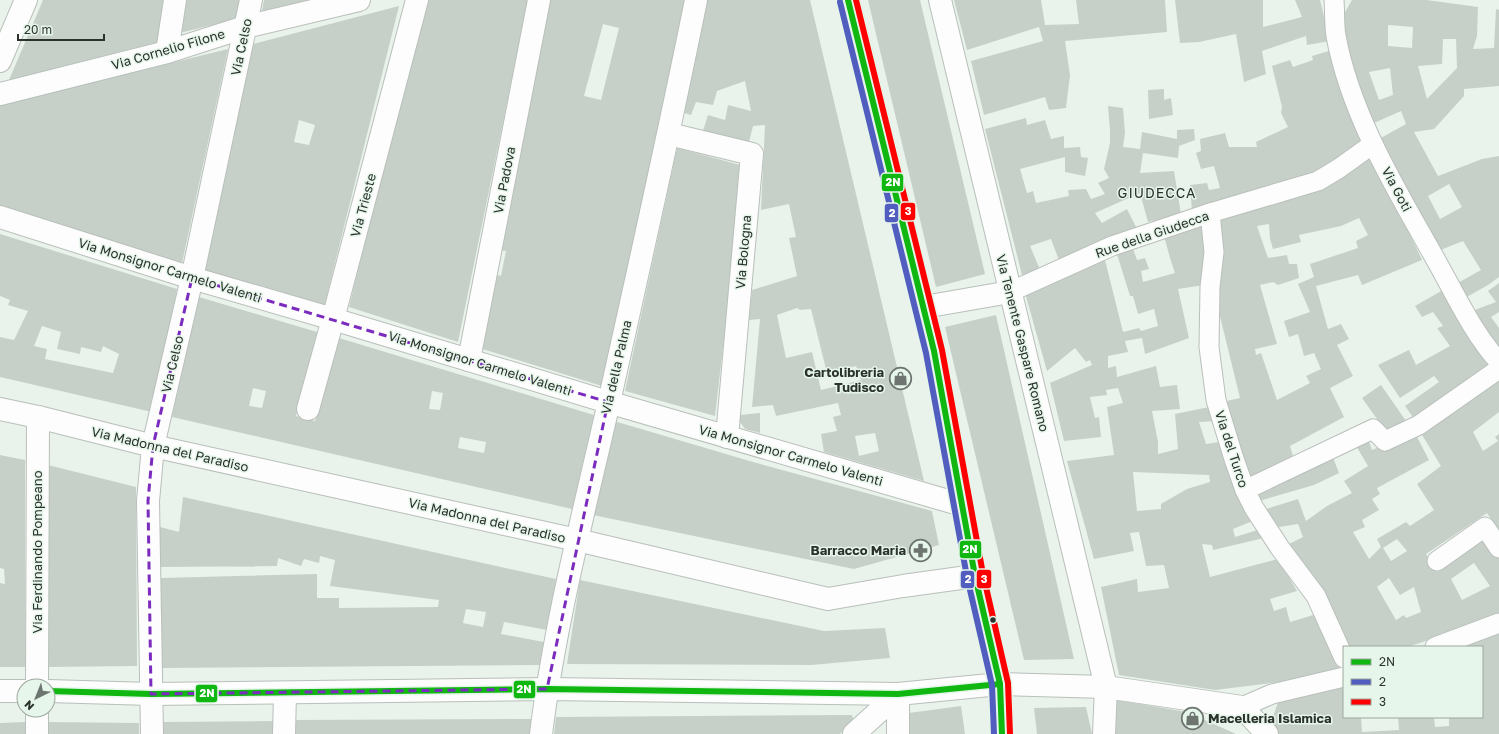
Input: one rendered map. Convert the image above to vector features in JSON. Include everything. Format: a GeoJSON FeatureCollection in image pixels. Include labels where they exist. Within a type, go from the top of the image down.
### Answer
{"type":"FeatureCollection","features":[{"type":"Feature","properties":{"kind":"street"},"geometry":{"type":"LineString","coordinates":[[0,61],[26,0]]}},
{"type":"Feature","properties":{"kind":"street"},"geometry":{"type":"LineString","coordinates":[[167,52],[175,0]]}},
{"type":"Feature","properties":{"kind":"street","name":"Via Celso"},"geometry":{"type":"LineString","coordinates":[[152,734],[148,501],[153,446],[192,278],[251,0]]}},
{"type":"Feature","properties":{"kind":"street","name":"Via Cornelio Filone"},"geometry":{"type":"LineString","coordinates":[[0,94],[167,52],[246,27],[359,0]]}},
{"type":"Feature","properties":{"kind":"street","name":"Via Trieste"},"geometry":{"type":"LineString","coordinates":[[308,409],[334,319],[417,0]]}},
{"type":"Feature","properties":{"kind":"street","name":"Via Padova"},"geometry":{"type":"LineString","coordinates":[[469,360],[539,0]]}},
{"type":"Feature","properties":{"kind":"street","name":"Via della Palma"},"geometry":{"type":"LineString","coordinates":[[541,734],[547,689],[576,540],[668,134],[696,0]]}},
{"type":"Feature","properties":{"kind":"street"},"geometry":{"type":"LineString","coordinates":[[848,0],[934,351],[975,576],[1000,684],[1002,734]]}},
{"type":"Feature","properties":{"kind":"street","name":"Via Tenente Gaspare Romano"},"geometry":{"type":"LineString","coordinates":[[940,0],[1106,687],[1104,734]]}},
{"type":"Feature","properties":{"kind":"street","name":"Via Goti"},"geometry":{"type":"LineString","coordinates":[[1334,0],[1336,36],[1348,81],[1373,144],[1403,201],[1486,348],[1499,362]]}},
{"type":"Feature","properties":{"kind":"street","name":"Via Bologna"},"geometry":{"type":"LineString","coordinates":[[668,134],[752,154],[727,437]]}},
{"type":"Feature","properties":{"kind":"street","name":"Rue della Giudecca"},"geometry":{"type":"LineString","coordinates":[[924,308],[1010,292],[1112,246],[1210,213],[1318,181],[1338,169],[1373,144]]}},
{"type":"Feature","properties":{"kind":"street","name":"Via del Turco"},"geometry":{"type":"LineString","coordinates":[[1210,213],[1214,252],[1210,287],[1209,347],[1216,400],[1234,459],[1254,508],[1316,596],[1343,656]]}},
{"type":"Feature","properties":{"kind":"street","name":"Via Monsignor Carmelo Valenti"},"geometry":{"type":"LineString","coordinates":[[0,217],[192,278],[334,319],[608,402],[962,505]]}},
{"type":"Feature","properties":{"kind":"street"},"geometry":{"type":"LineString","coordinates":[[1246,490],[1374,429],[1385,441],[1419,425],[1499,368]]}},
{"type":"Feature","properties":{"kind":"street","name":"Via Madonna del Paradiso"},"geometry":{"type":"LineString","coordinates":[[0,409],[153,446],[576,540],[828,599],[975,576]]}},
{"type":"Feature","properties":{"kind":"street","name":"Via Ferdinando Pompeano"},"geometry":{"type":"LineString","coordinates":[[37,678],[38,417]]}},
{"type":"Feature","properties":{"kind":"street"},"geometry":{"type":"LineString","coordinates":[[1437,561],[1485,527],[1499,548]]}},
{"type":"Feature","properties":{"kind":"street"},"geometry":{"type":"LineString","coordinates":[[1438,646],[1499,623]]}},
{"type":"Feature","properties":{"kind":"street"},"geometry":{"type":"LineString","coordinates":[[56,691],[152,694],[547,689],[898,694],[1000,684],[1106,687],[1242,707],[1272,694],[1343,677]]}},
{"type":"Feature","properties":{"kind":"street"},"geometry":{"type":"LineString","coordinates":[[0,691],[16,691]]}},
{"type":"Feature","properties":{"kind":"street"},"geometry":{"type":"LineString","coordinates":[[284,734],[285,693]]}},
{"type":"Feature","properties":{"kind":"street"},"geometry":{"type":"LineString","coordinates":[[854,734],[898,694]]}},
{"type":"Feature","properties":{"kind":"street"},"geometry":{"type":"LineString","coordinates":[[898,694],[898,734]]}},
{"type":"Feature","properties":{"kind":"street"},"geometry":{"type":"LineString","coordinates":[[1242,707],[1267,734]]}},
{"type":"Feature","properties":{"kind":"street"},"geometry":{"type":"LineString","coordinates":[[37,718],[37,734]]}},
{"type":"Feature","properties":{"kind":"highlighted area"},"geometry":{"type":"Polygon","coordinates":[[[192,278],[608,402],[547,689],[151,694],[148,501],[153,446],[192,278]]]}},
{"type":"Feature","properties":{"kind":"building"},"geometry":{"type":"Polygon","coordinates":[[[43,0],[165,0],[158,42],[9,80],[43,0]]]}},
{"type":"Feature","properties":{"kind":"building"},"geometry":{"type":"Polygon","coordinates":[[[182,0],[240,0],[236,19],[176,34],[182,0]]]}},
{"type":"Feature","properties":{"kind":"building"},"geometry":{"type":"Polygon","coordinates":[[[264,0],[306,0],[306,1],[262,11],[264,0]]]}},
{"type":"Feature","properties":{"kind":"building"},"geometry":{"type":"Polygon","coordinates":[[[424,0],[528,0],[458,342],[349,307],[424,0]]]}},
{"type":"Feature","properties":{"kind":"building"},"geometry":{"type":"Polygon","coordinates":[[[547,0],[686,0],[602,386],[479,348],[494,274],[501,276],[506,251],[498,250],[547,0]],[[603,24],[584,96],[601,100],[619,28],[603,24]]]}},
{"type":"Feature","properties":{"kind":"building"},"geometry":{"type":"Polygon","coordinates":[[[706,0],[810,0],[924,481],[824,452],[821,434],[837,431],[833,417],[841,415],[838,403],[776,416],[773,405],[752,407],[760,319],[749,320],[752,290],[797,276],[789,238],[796,237],[789,204],[761,210],[765,125],[753,126],[748,146],[702,134],[708,115],[725,120],[728,105],[751,111],[745,81],[717,91],[713,105],[696,102],[691,115],[684,113],[706,0]],[[797,308],[777,315],[786,358],[812,352],[821,390],[861,380],[856,366],[827,373],[811,309],[800,310],[797,308]],[[875,433],[855,436],[859,456],[879,451],[875,433]]]}},
{"type":"Feature","properties":{"kind":"building"},"geometry":{"type":"Polygon","coordinates":[[[868,0],[920,0],[985,274],[936,287],[868,0]]]}},
{"type":"Feature","properties":{"kind":"building"},"geometry":{"type":"Polygon","coordinates":[[[954,0],[1041,0],[1045,25],[1079,24],[1076,0],[1165,0],[1167,32],[1065,41],[1070,75],[1066,108],[1049,110],[1045,97],[984,115],[971,61],[1043,41],[1039,27],[967,50],[954,0]]]}},
{"type":"Feature","properties":{"kind":"building"},"geometry":{"type":"Polygon","coordinates":[[[1175,0],[1263,0],[1263,27],[1302,17],[1295,0],[1320,0],[1330,41],[1307,45],[1306,36],[1262,51],[1266,74],[1244,82],[1236,34],[1199,42],[1180,43],[1175,0]]]}},
{"type":"Feature","properties":{"kind":"building"},"geometry":{"type":"Polygon","coordinates":[[[1352,0],[1427,0],[1478,7],[1477,36],[1473,49],[1494,48],[1496,9],[1499,10],[1499,86],[1464,89],[1464,96],[1434,129],[1414,132],[1438,176],[1482,159],[1499,156],[1499,277],[1465,298],[1456,284],[1481,270],[1463,241],[1438,251],[1379,139],[1406,124],[1401,111],[1372,124],[1353,81],[1340,21],[1352,0]],[[1388,25],[1388,46],[1412,48],[1413,27],[1388,25]],[[1443,39],[1442,64],[1418,66],[1427,99],[1457,68],[1456,39],[1443,39]],[[1390,68],[1369,72],[1379,100],[1393,95],[1390,68]],[[1449,184],[1428,196],[1440,219],[1462,207],[1449,184]]]}},
{"type":"Feature","properties":{"kind":"building"},"geometry":{"type":"Polygon","coordinates":[[[399,6],[324,307],[205,270],[253,44],[399,6]],[[299,120],[294,142],[309,145],[315,125],[299,120]]]}},
{"type":"Feature","properties":{"kind":"building"},"geometry":{"type":"Polygon","coordinates":[[[228,49],[182,263],[0,208],[0,105],[228,49]]]}},
{"type":"Feature","properties":{"kind":"building"},"geometry":{"type":"Polygon","coordinates":[[[1332,50],[1365,142],[1323,170],[1192,212],[1190,185],[1207,183],[1209,190],[1220,188],[1214,166],[1201,169],[1196,153],[1201,151],[1200,139],[1225,133],[1229,147],[1257,147],[1256,142],[1288,127],[1281,113],[1282,107],[1272,66],[1290,60],[1293,67],[1313,60],[1312,56],[1332,50]]]}},
{"type":"Feature","properties":{"kind":"building"},"geometry":{"type":"Polygon","coordinates":[[[1164,89],[1164,100],[1171,98],[1173,115],[1149,119],[1148,90],[1164,89]]]}},
{"type":"Feature","properties":{"kind":"building"},"geometry":{"type":"Polygon","coordinates":[[[1108,106],[1123,108],[1125,133],[1123,147],[1140,149],[1142,132],[1177,139],[1177,130],[1194,129],[1195,140],[1179,146],[1178,158],[1143,153],[1140,173],[1174,171],[1181,214],[1148,222],[1140,193],[1095,213],[1102,223],[1127,209],[1137,229],[1060,263],[1051,239],[1030,246],[1041,272],[1023,279],[985,129],[1026,118],[1027,125],[1045,120],[1051,139],[1064,136],[1064,148],[1080,147],[1081,157],[1088,158],[1085,176],[1065,172],[1065,157],[1020,169],[1027,193],[1033,191],[1036,203],[1069,196],[1068,190],[1086,189],[1091,199],[1105,194],[1098,183],[1109,178],[1104,169],[1110,143],[1108,106]]]}},
{"type":"Feature","properties":{"kind":"building"},"geometry":{"type":"Polygon","coordinates":[[[677,148],[744,166],[715,416],[625,391],[677,148]]]}},
{"type":"Feature","properties":{"kind":"building"},"geometry":{"type":"Polygon","coordinates":[[[1368,157],[1394,201],[1422,260],[1362,285],[1358,275],[1316,286],[1328,329],[1341,324],[1349,339],[1337,345],[1353,376],[1330,388],[1344,417],[1290,446],[1295,463],[1251,480],[1222,402],[1240,398],[1215,296],[1214,218],[1368,157]],[[1359,218],[1341,226],[1299,235],[1301,242],[1273,249],[1270,239],[1269,224],[1257,226],[1268,258],[1287,255],[1289,264],[1297,264],[1299,278],[1278,285],[1273,282],[1260,285],[1277,344],[1255,349],[1256,355],[1261,353],[1277,400],[1310,383],[1306,376],[1321,369],[1314,353],[1304,356],[1298,334],[1289,337],[1284,321],[1310,312],[1298,284],[1314,277],[1310,264],[1358,248],[1356,241],[1368,235],[1359,218]]]}},
{"type":"Feature","properties":{"kind":"building"},"geometry":{"type":"Polygon","coordinates":[[[1206,220],[1208,245],[1204,246],[1206,266],[1204,285],[1178,289],[1189,338],[1145,354],[1142,338],[1125,341],[1128,352],[1108,356],[1108,368],[1116,366],[1117,377],[1156,366],[1160,387],[1177,385],[1180,409],[1152,411],[1158,442],[1158,454],[1178,449],[1175,414],[1214,406],[1218,421],[1199,422],[1206,444],[1226,441],[1255,520],[1233,529],[1235,537],[1261,529],[1264,538],[1213,550],[1212,545],[1202,544],[1210,577],[1278,559],[1297,591],[1270,599],[1274,611],[1286,607],[1290,622],[1320,613],[1334,649],[1339,668],[1288,681],[1215,690],[1119,675],[1101,587],[1137,579],[1138,592],[1169,588],[1164,565],[1146,566],[1139,532],[1130,533],[1134,551],[1094,559],[1067,461],[1114,455],[1107,407],[1123,403],[1118,388],[1106,390],[1107,395],[1090,397],[1095,418],[1099,417],[1101,437],[1064,441],[1050,383],[1092,365],[1090,360],[1086,362],[1075,348],[1047,371],[1025,293],[1104,256],[1123,332],[1139,328],[1141,331],[1158,326],[1154,309],[1138,314],[1133,296],[1130,296],[1116,251],[1132,246],[1137,260],[1145,258],[1149,269],[1141,271],[1143,282],[1175,273],[1164,236],[1206,220]],[[1133,472],[1137,511],[1161,509],[1161,504],[1187,489],[1210,482],[1209,475],[1133,472]]]}},
{"type":"Feature","properties":{"kind":"building"},"geometry":{"type":"Polygon","coordinates":[[[0,234],[177,289],[152,412],[0,377],[0,337],[14,340],[28,311],[8,305],[10,300],[0,296],[0,234]],[[42,326],[34,346],[47,349],[45,359],[113,373],[119,354],[103,346],[101,352],[81,347],[80,354],[57,349],[61,332],[42,326]]]}},
{"type":"Feature","properties":{"kind":"building"},"geometry":{"type":"Polygon","coordinates":[[[1499,283],[1499,312],[1491,317],[1499,328],[1499,353],[1472,311],[1496,302],[1488,291],[1499,283]]]}},
{"type":"Feature","properties":{"kind":"building"},"geometry":{"type":"Polygon","coordinates":[[[1443,290],[1492,369],[1415,420],[1405,406],[1439,382],[1434,376],[1400,398],[1378,365],[1409,350],[1416,365],[1450,346],[1437,328],[1443,326],[1433,312],[1422,317],[1415,306],[1443,290]]]}},
{"type":"Feature","properties":{"kind":"building"},"geometry":{"type":"Polygon","coordinates":[[[199,297],[317,332],[296,416],[315,421],[339,338],[594,415],[572,509],[172,417],[199,297]],[[253,388],[249,406],[262,408],[266,391],[253,388]],[[432,391],[429,409],[440,410],[443,393],[432,391]],[[460,437],[458,448],[484,453],[486,442],[460,437]]]}},
{"type":"Feature","properties":{"kind":"building"},"geometry":{"type":"Polygon","coordinates":[[[996,315],[1074,659],[1024,660],[945,327],[996,315]]]}},
{"type":"Feature","properties":{"kind":"building"},"geometry":{"type":"Polygon","coordinates":[[[1499,378],[1499,412],[1473,432],[1483,451],[1498,441],[1495,437],[1499,434],[1499,531],[1487,513],[1426,554],[1438,572],[1486,535],[1499,553],[1499,614],[1454,632],[1410,646],[1343,646],[1287,545],[1303,537],[1298,524],[1273,528],[1263,510],[1298,499],[1306,521],[1327,506],[1352,493],[1344,481],[1368,466],[1355,444],[1368,439],[1372,450],[1415,433],[1429,460],[1377,488],[1380,494],[1372,499],[1379,510],[1362,520],[1365,527],[1353,532],[1369,559],[1381,547],[1377,539],[1406,522],[1410,526],[1434,510],[1417,484],[1441,466],[1419,430],[1499,378]],[[1397,539],[1383,548],[1391,561],[1407,551],[1397,539]],[[1474,563],[1451,579],[1462,600],[1490,586],[1474,563]],[[1389,578],[1377,587],[1396,620],[1404,615],[1406,618],[1421,612],[1414,587],[1400,595],[1389,578]]]}},
{"type":"Feature","properties":{"kind":"building"},"geometry":{"type":"Polygon","coordinates":[[[1381,385],[1406,421],[1388,434],[1362,398],[1381,385]]]}},
{"type":"Feature","properties":{"kind":"building"},"geometry":{"type":"Polygon","coordinates":[[[760,413],[760,433],[745,429],[740,422],[740,415],[760,413]]]}},
{"type":"Feature","properties":{"kind":"building"},"geometry":{"type":"Polygon","coordinates":[[[614,421],[753,462],[932,511],[939,545],[854,569],[593,515],[614,421]]]}},
{"type":"Feature","properties":{"kind":"building"},"geometry":{"type":"Polygon","coordinates":[[[0,455],[25,460],[25,667],[0,667],[0,583],[5,584],[4,569],[0,568],[0,455]]]}},
{"type":"Feature","properties":{"kind":"building"},"geometry":{"type":"Polygon","coordinates":[[[1332,455],[1339,473],[1314,485],[1259,501],[1252,491],[1332,455]]]}},
{"type":"Feature","properties":{"kind":"building"},"geometry":{"type":"Polygon","coordinates":[[[48,465],[136,487],[137,666],[47,667],[48,465]]]}},
{"type":"Feature","properties":{"kind":"building"},"geometry":{"type":"Polygon","coordinates":[[[183,497],[556,579],[547,630],[504,622],[501,634],[544,642],[540,665],[161,668],[160,578],[317,574],[317,598],[339,598],[339,608],[438,607],[439,600],[330,586],[335,560],[320,556],[319,563],[304,559],[301,566],[278,558],[277,566],[160,567],[160,527],[179,532],[183,497]],[[466,609],[463,623],[483,627],[486,612],[466,609]]]}},
{"type":"Feature","properties":{"kind":"building"},"geometry":{"type":"Polygon","coordinates":[[[580,580],[824,631],[885,628],[890,658],[811,665],[567,664],[580,580]]]}},
{"type":"Feature","properties":{"kind":"building"},"geometry":{"type":"Polygon","coordinates":[[[1499,634],[1499,734],[1279,734],[1269,729],[1280,696],[1343,684],[1343,718],[1361,718],[1362,732],[1399,730],[1398,718],[1434,718],[1435,727],[1449,726],[1449,718],[1483,718],[1483,646],[1464,646],[1499,634]]]}},
{"type":"Feature","properties":{"kind":"building"},"geometry":{"type":"Polygon","coordinates":[[[1116,700],[1187,712],[1236,734],[1115,734],[1116,700]]]}},
{"type":"Feature","properties":{"kind":"building"},"geometry":{"type":"Polygon","coordinates":[[[961,706],[965,734],[909,734],[909,713],[961,706]]]}},
{"type":"Feature","properties":{"kind":"building"},"geometry":{"type":"Polygon","coordinates":[[[1086,707],[1092,734],[1037,734],[1034,708],[1086,707]]]}},
{"type":"Feature","properties":{"kind":"building"},"geometry":{"type":"Polygon","coordinates":[[[852,715],[854,722],[840,734],[554,734],[556,717],[852,715]]]}},
{"type":"Feature","properties":{"kind":"building"},"geometry":{"type":"Polygon","coordinates":[[[534,719],[532,734],[295,734],[296,720],[534,719]]]}},
{"type":"Feature","properties":{"kind":"building"},"geometry":{"type":"Polygon","coordinates":[[[273,721],[273,734],[163,734],[163,722],[273,721]]]}},
{"type":"Feature","properties":{"kind":"building"},"geometry":{"type":"Polygon","coordinates":[[[25,722],[25,734],[0,734],[0,723],[25,722]]]}},
{"type":"Feature","properties":{"kind":"building"},"geometry":{"type":"Polygon","coordinates":[[[47,722],[139,723],[139,734],[47,734],[47,722]]]}},
{"type":"Feature","properties":{"kind":"transit line","name":"2N"},"geometry":{"type":"LineString","coordinates":[[848,0],[934,351],[975,576],[1000,684],[1002,734]]}},
{"type":"Feature","properties":{"kind":"transit line","name":"3"},"geometry":{"type":"LineString","coordinates":[[856,0],[942,350],[983,574],[1008,683],[1010,734]]}},
{"type":"Feature","properties":{"kind":"transit line","name":"2"},"geometry":{"type":"LineString","coordinates":[[840,2],[926,353],[967,577],[992,685],[994,734]]}},
{"type":"Feature","properties":{"kind":"transit line","name":"2N"},"geometry":{"type":"LineString","coordinates":[[56,691],[151,694],[547,689],[898,694],[1000,684]]}},
{"type":"Feature","properties":{"kind":"place","name":"Cartolibreria Tudisco"},"geometry":{"type":"Point","coordinates":[900,379]}},
{"type":"Feature","properties":{"kind":"place","name":"Barracco Maria"},"geometry":{"type":"Point","coordinates":[921,550]}},
{"type":"Feature","properties":{"kind":"place","name":"Macelleria Islamica"},"geometry":{"type":"Point","coordinates":[1193,718]}},
{"type":"Feature","properties":{"kind":"district","name":"GIUDECCA"},"geometry":{"type":"Point","coordinates":[1157,192]}}]}
